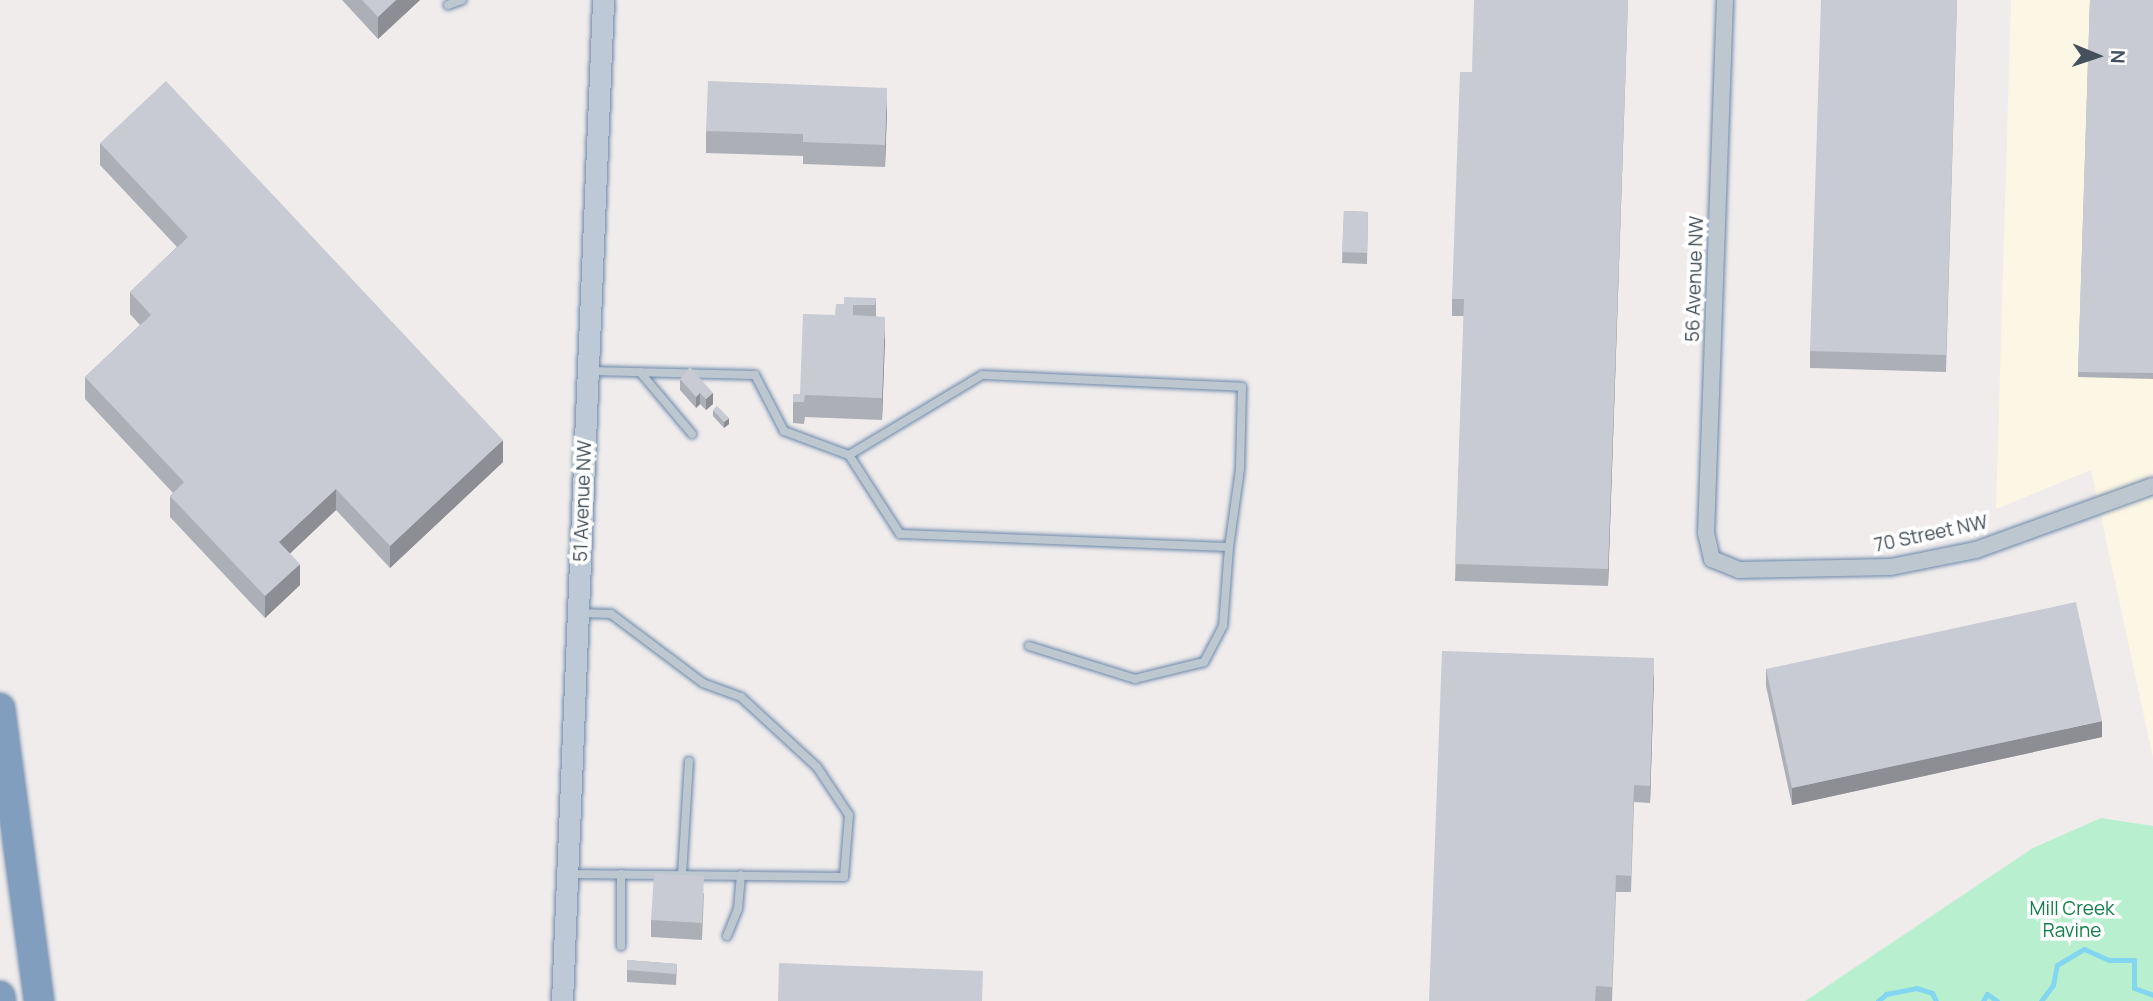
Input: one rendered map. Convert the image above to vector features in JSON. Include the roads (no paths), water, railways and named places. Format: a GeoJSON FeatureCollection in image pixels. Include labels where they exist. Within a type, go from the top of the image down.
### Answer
{"type":"FeatureCollection","features":[{"type":"Feature","properties":{"kind":"highway"},"geometry":{"type":"LineString","coordinates":[[0,708],[39,1001]]}},
{"type":"Feature","properties":{"kind":"street","name":"51 Avenue NW"},"geometry":{"type":"LineString","coordinates":[[562,1001],[603,0]]}},
{"type":"Feature","properties":{"kind":"street","name":"56 Avenue NW"},"geometry":{"type":"LineString","coordinates":[[1712,559],[1706,533],[1725,0]]}},
{"type":"Feature","properties":{"kind":"street","name":"70 Street NW"},"geometry":{"type":"LineString","coordinates":[[1712,559],[1739,570],[1891,567],[1976,550],[2153,485]]}},
{"type":"Feature","properties":{"kind":"lane"},"geometry":{"type":"LineString","coordinates":[[448,5],[462,0]]}},
{"type":"Feature","properties":{"kind":"lane"},"geometry":{"type":"LineString","coordinates":[[588,370],[755,375],[784,431],[849,455],[900,534],[1229,547]]}},
{"type":"Feature","properties":{"kind":"lane"},"geometry":{"type":"LineString","coordinates":[[640,372],[692,434]]}},
{"type":"Feature","properties":{"kind":"lane"},"geometry":{"type":"LineString","coordinates":[[849,455],[982,375],[1242,387],[1240,468],[1229,547],[1223,626],[1204,662],[1135,679],[1029,646]]}},
{"type":"Feature","properties":{"kind":"lane"},"geometry":{"type":"LineString","coordinates":[[567,874],[844,877],[849,815],[817,768],[741,697],[703,683],[611,614],[578,613]]}},
{"type":"Feature","properties":{"kind":"lane"},"geometry":{"type":"LineString","coordinates":[[682,875],[689,761]]}},
{"type":"Feature","properties":{"kind":"lane"},"geometry":{"type":"LineString","coordinates":[[621,874],[621,946]]}},
{"type":"Feature","properties":{"kind":"lane"},"geometry":{"type":"LineString","coordinates":[[727,936],[738,909],[741,876]]}},
{"type":"Feature","properties":{"kind":"waterway"},"geometry":{"type":"LineString","coordinates":[[2041,1001],[2053,985],[2057,965],[2084,949],[2109,960],[2134,960],[2134,988],[2153,995]]}},
{"type":"Feature","properties":{"kind":"waterway"},"geometry":{"type":"LineString","coordinates":[[1878,1001],[1886,994],[1916,988],[1932,993],[1936,1001]]}},
{"type":"Feature","properties":{"kind":"waterway"},"geometry":{"type":"LineString","coordinates":[[1983,1001],[1987,994],[1997,1001]]}},
{"type":"Feature","properties":{"kind":"park label","name":"Mill Creek Ravine"},"geometry":{"type":"Point","coordinates":[2072,920]}}]}
